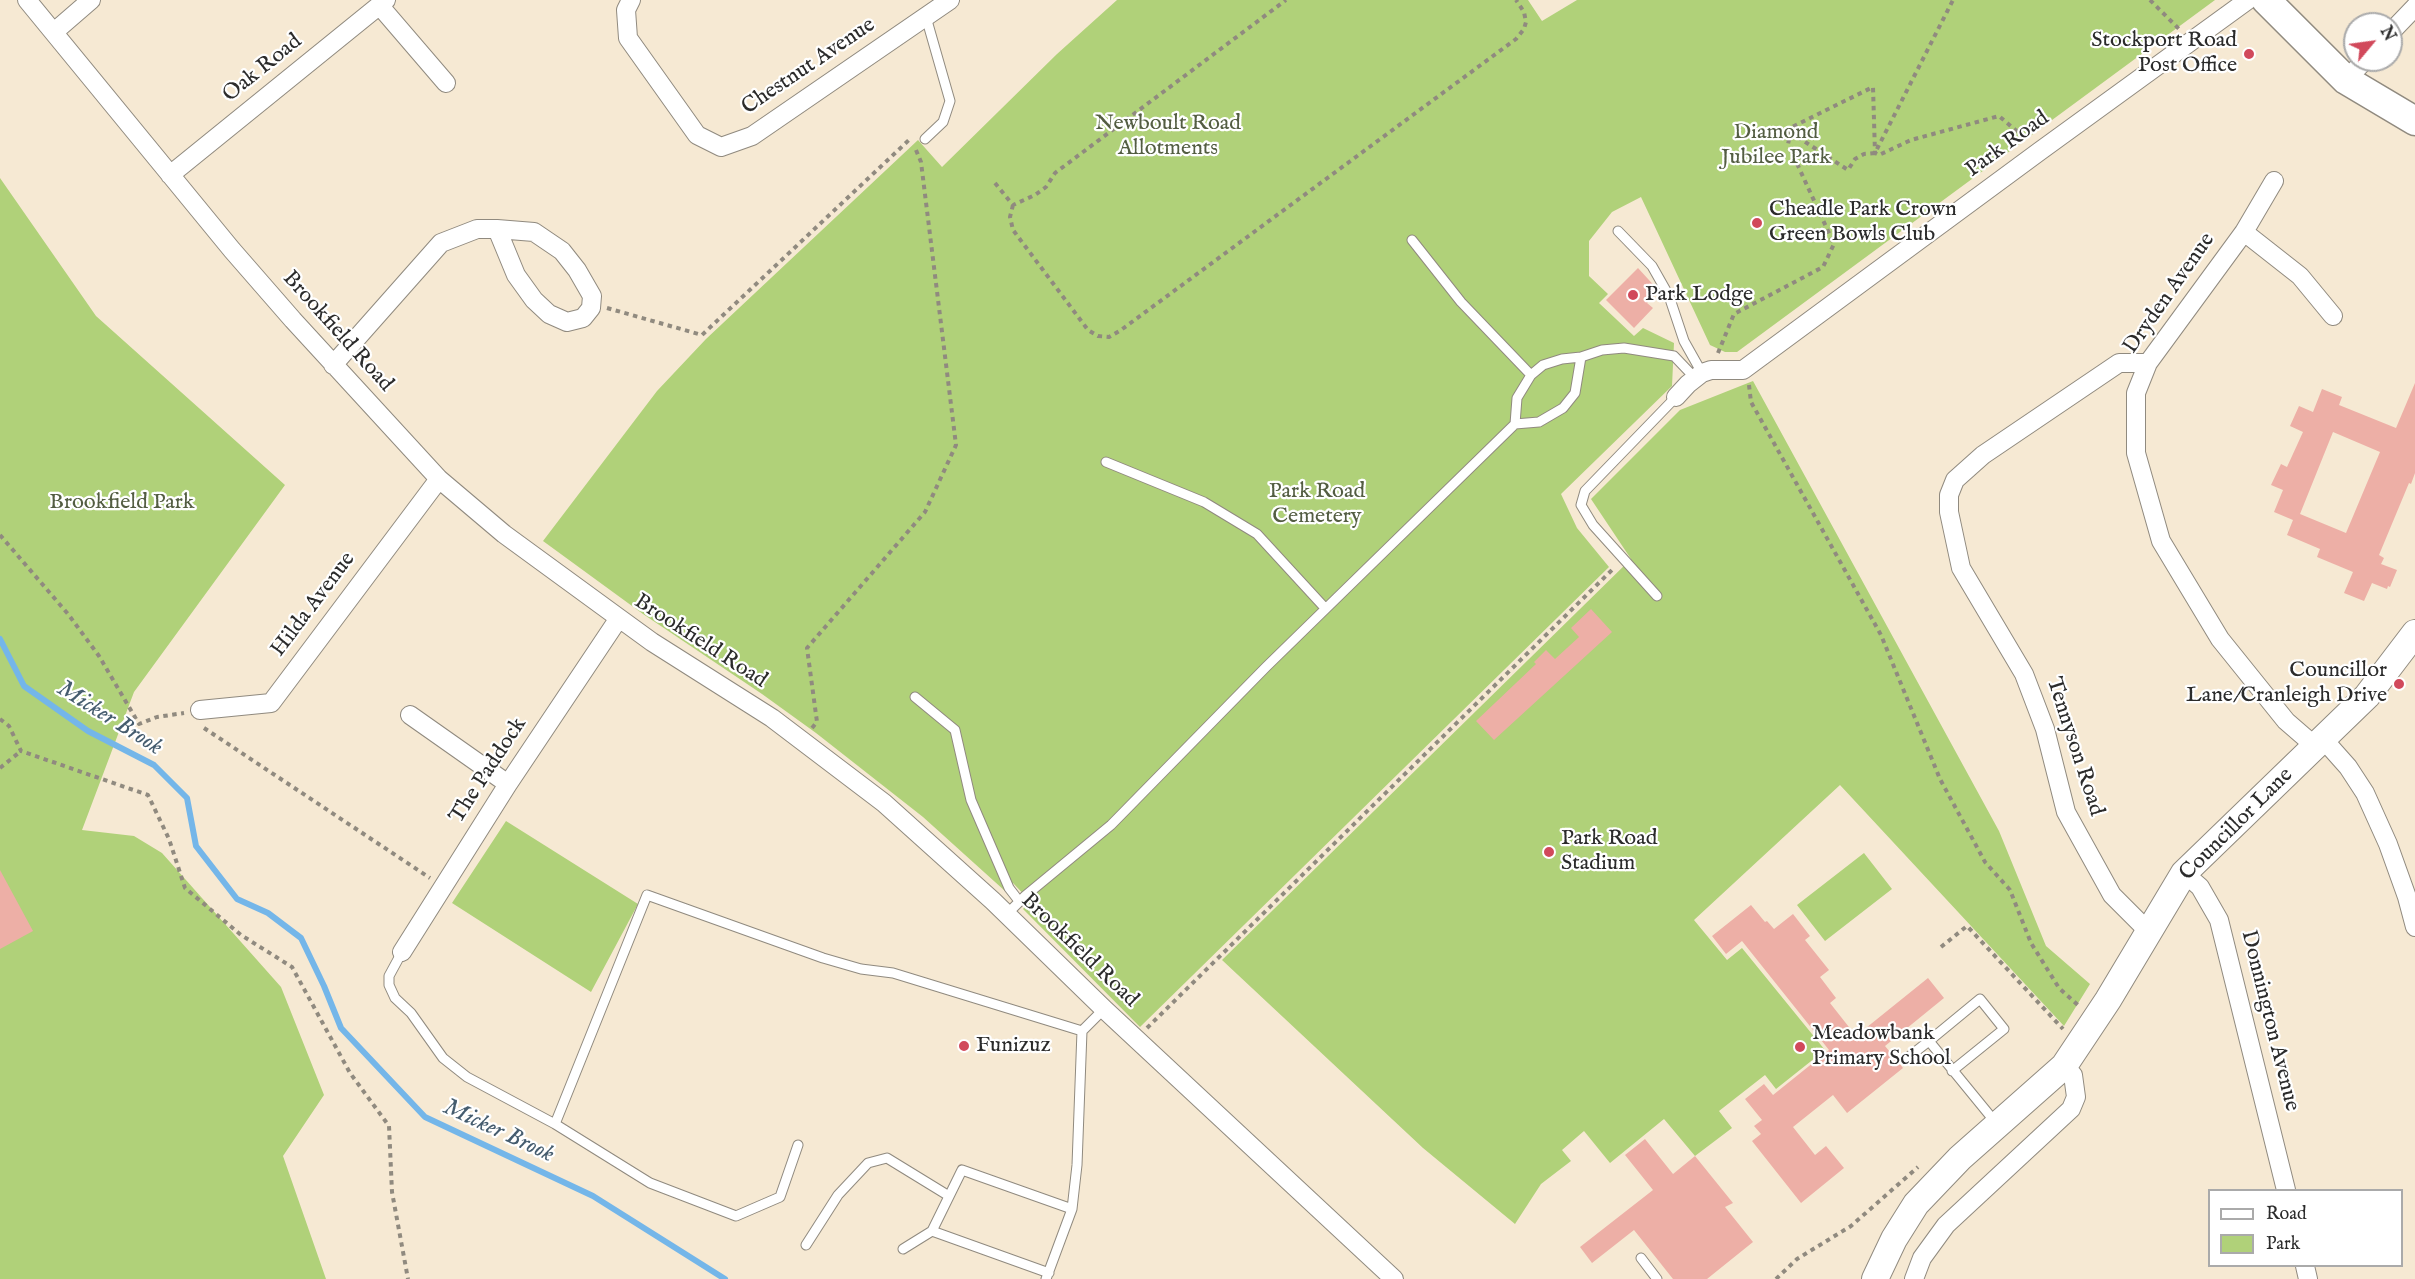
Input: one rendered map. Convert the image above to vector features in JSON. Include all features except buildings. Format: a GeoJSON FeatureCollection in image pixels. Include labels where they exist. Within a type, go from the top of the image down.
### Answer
{"type":"FeatureCollection","features":[{"type":"Feature","properties":{"kind":"main road"},"geometry":{"type":"LineString","coordinates":[[2266,0],[2343,61]]}},
{"type":"Feature","properties":{"kind":"main road"},"geometry":{"type":"LineString","coordinates":[[2357,72],[2415,121]]}},
{"type":"Feature","properties":{"kind":"street","name":"Brookfield Road"},"geometry":{"type":"LineString","coordinates":[[27,0],[239,259],[439,479],[504,534],[652,642],[772,718],[803,741],[884,803],[1013,908],[1104,1009],[1394,1279]]}},
{"type":"Feature","properties":{"kind":"street"},"geometry":{"type":"LineString","coordinates":[[54,32],[90,0]]}},
{"type":"Feature","properties":{"kind":"street","name":"Chestnut Avenue"},"geometry":{"type":"LineString","coordinates":[[631,0],[626,10],[628,38],[697,135],[722,147],[752,136],[950,0]]}},
{"type":"Feature","properties":{"kind":"street","name":"Park Road"},"geometry":{"type":"LineString","coordinates":[[1743,370],[2248,0]]}},
{"type":"Feature","properties":{"kind":"street"},"geometry":{"type":"LineString","coordinates":[[382,3],[446,83]]}},
{"type":"Feature","properties":{"kind":"street","name":"Oak Road"},"geometry":{"type":"LineString","coordinates":[[170,175],[382,3]]}},
{"type":"Feature","properties":{"kind":"street"},"geometry":{"type":"LineString","coordinates":[[2403,20],[2415,7]]}},
{"type":"Feature","properties":{"kind":"street","name":"Dryden Avenue"},"geometry":{"type":"LineString","coordinates":[[2274,181],[2244,232],[2148,363],[2136,393],[2136,453],[2161,541],[2220,639],[2286,721],[2320,743],[2348,767],[2365,793],[2388,844],[2415,927]]}},
{"type":"Feature","properties":{"kind":"street"},"geometry":{"type":"LineString","coordinates":[[333,365],[441,243],[477,229],[497,229],[534,232],[562,251],[577,270],[591,296],[591,308],[582,318],[567,321],[549,314],[534,300],[516,275],[497,229]]}},
{"type":"Feature","properties":{"kind":"street"},"geometry":{"type":"LineString","coordinates":[[2244,232],[2300,276],[2333,316]]}},
{"type":"Feature","properties":{"kind":"street","name":"Tennyson Road"},"geometry":{"type":"LineString","coordinates":[[2148,363],[2119,363],[1983,454],[1955,480],[1949,495],[1949,512],[1961,568],[2024,674],[2045,729],[2066,812],[2112,895],[2148,931]]}},
{"type":"Feature","properties":{"kind":"street"},"geometry":{"type":"LineString","coordinates":[[1676,397],[1702,374],[1743,370]]}},
{"type":"Feature","properties":{"kind":"street","name":"Hilda Avenue"},"geometry":{"type":"LineString","coordinates":[[194,717],[271,703],[439,479]]}},
{"type":"Feature","properties":{"kind":"street","name":"The Paddock"},"geometry":{"type":"LineString","coordinates":[[402,952],[508,784],[619,618]]}},
{"type":"Feature","properties":{"kind":"street","name":"Councillor Lane"},"geometry":{"type":"LineString","coordinates":[[1875,1279],[1894,1239],[1917,1204],[1960,1158],[2064,1066],[2095,1020],[2184,873],[2367,696],[2415,633]]}},
{"type":"Feature","properties":{"kind":"street"},"geometry":{"type":"LineString","coordinates":[[410,715],[508,784]]}},
{"type":"Feature","properties":{"kind":"street","name":"Donnington Avenue"},"geometry":{"type":"LineString","coordinates":[[2184,873],[2200,887],[2219,920],[2286,1189]]}},
{"type":"Feature","properties":{"kind":"street"},"geometry":{"type":"LineString","coordinates":[[1914,1279],[1922,1257],[1946,1225],[2071,1109],[2076,1097],[2073,1075],[2064,1066]]}},
{"type":"Feature","properties":{"kind":"lane"},"geometry":{"type":"LineString","coordinates":[[925,139],[943,122],[950,101],[926,17]]}},
{"type":"Feature","properties":{"kind":"lane"},"geometry":{"type":"LineString","coordinates":[[1618,231],[1652,266],[1669,296],[1684,341],[1702,374]]}},
{"type":"Feature","properties":{"kind":"lane"},"geometry":{"type":"LineString","coordinates":[[1412,240],[1461,302],[1531,375]]}},
{"type":"Feature","properties":{"kind":"lane"},"geometry":{"type":"LineString","coordinates":[[1515,424],[1517,398],[1531,375],[1543,365],[1562,359],[1581,357],[1602,350],[1624,348],[1652,351],[1674,356],[1702,374]]}},
{"type":"Feature","properties":{"kind":"lane"},"geometry":{"type":"LineString","coordinates":[[915,697],[955,730],[971,800],[1009,888],[1013,908],[1111,825],[1325,608],[1392,546],[1515,424],[1539,422],[1563,408],[1575,393],[1581,357]]}},
{"type":"Feature","properties":{"kind":"lane"},"geometry":{"type":"LineString","coordinates":[[1658,596],[1593,525],[1581,505],[1584,491],[1676,397]]}},
{"type":"Feature","properties":{"kind":"lane"},"geometry":{"type":"LineString","coordinates":[[1106,462],[1204,502],[1257,534],[1325,608]]}},
{"type":"Feature","properties":{"kind":"lane"},"geometry":{"type":"LineString","coordinates":[[555,1124],[647,895],[823,958],[861,969],[893,973],[1082,1031]]}},
{"type":"Feature","properties":{"kind":"lane"},"geometry":{"type":"LineString","coordinates":[[402,952],[389,976],[389,985],[395,998],[411,1014],[443,1058],[467,1077],[555,1124],[650,1183],[736,1216],[780,1197],[798,1145]]}},
{"type":"Feature","properties":{"kind":"lane"},"geometry":{"type":"LineString","coordinates":[[1906,1059],[1980,999],[2004,1029],[1952,1071]]}},
{"type":"Feature","properties":{"kind":"lane"},"geometry":{"type":"LineString","coordinates":[[932,1231],[1047,1276],[1072,1209],[1077,1155],[1082,1031],[1104,1009]]}},
{"type":"Feature","properties":{"kind":"lane"},"geometry":{"type":"LineString","coordinates":[[1929,1041],[1998,1125]]}},
{"type":"Feature","properties":{"kind":"lane"},"geometry":{"type":"LineString","coordinates":[[806,1245],[838,1195],[868,1163],[887,1158],[949,1196]]}},
{"type":"Feature","properties":{"kind":"lane"},"geometry":{"type":"LineString","coordinates":[[903,1249],[932,1231],[962,1170],[1072,1209]]}},
{"type":"Feature","properties":{"kind":"lane"},"geometry":{"type":"LineString","coordinates":[[1641,1258],[1657,1279]]}},
{"type":"Feature","properties":{"kind":"path"},"geometry":{"type":"LineString","coordinates":[[1013,205],[1026,201],[1041,191],[1054,173],[1286,0]]}},
{"type":"Feature","properties":{"kind":"path"},"geometry":{"type":"LineString","coordinates":[[1013,205],[1010,217],[1013,230],[1088,330],[1098,336],[1109,337],[1516,39],[1524,30],[1526,22],[1524,12],[1516,0]]}},
{"type":"Feature","properties":{"kind":"path"},"geometry":{"type":"LineString","coordinates":[[1875,153],[1935,30],[1953,0]]}},
{"type":"Feature","properties":{"kind":"path"},"geometry":{"type":"LineString","coordinates":[[2150,0],[2193,42]]}},
{"type":"Feature","properties":{"kind":"path"},"geometry":{"type":"LineString","coordinates":[[1702,374],[1734,314],[1824,267],[1834,244],[1788,144],[1791,127],[1873,87],[1875,153]]}},
{"type":"Feature","properties":{"kind":"path"},"geometry":{"type":"LineString","coordinates":[[1790,132],[1848,170],[1855,159],[1864,154],[1879,155],[1911,140],[1999,116],[2040,151]]}},
{"type":"Feature","properties":{"kind":"path"},"geometry":{"type":"LineString","coordinates":[[591,304],[702,335],[910,139],[918,132],[925,139]]}},
{"type":"Feature","properties":{"kind":"path"},"geometry":{"type":"LineString","coordinates":[[803,741],[817,722],[807,648],[925,512],[956,445],[921,162],[910,139]]}},
{"type":"Feature","properties":{"kind":"path"},"geometry":{"type":"LineString","coordinates":[[995,183],[1013,205]]}},
{"type":"Feature","properties":{"kind":"path"},"geometry":{"type":"LineString","coordinates":[[1743,370],[1749,382],[1751,402],[1881,635],[1940,779],[1985,862],[2010,890],[2031,944],[2059,988],[2095,1020]]}},
{"type":"Feature","properties":{"kind":"path"},"geometry":{"type":"LineString","coordinates":[[0,535],[81,630],[139,724],[157,717],[194,717],[443,887]]}},
{"type":"Feature","properties":{"kind":"path"},"geometry":{"type":"LineString","coordinates":[[1136,1039],[1624,558]]}},
{"type":"Feature","properties":{"kind":"path"},"geometry":{"type":"LineString","coordinates":[[0,719],[9,726],[21,751],[148,795],[169,839],[185,888],[241,935],[292,967],[350,1073],[389,1126],[392,1191],[408,1279]]}},
{"type":"Feature","properties":{"kind":"path"},"geometry":{"type":"LineString","coordinates":[[0,768],[21,751]]}},
{"type":"Feature","properties":{"kind":"path"},"geometry":{"type":"LineString","coordinates":[[1941,947],[1967,926],[2079,1044]]}},
{"type":"Feature","properties":{"kind":"path"},"geometry":{"type":"LineString","coordinates":[[1776,1279],[1797,1259],[1851,1226],[1921,1165]]}},
{"type":"Feature","properties":{"kind":"green space"},"geometry":{"type":"Polygon","coordinates":[[[1117,0],[1528,0],[1542,21],[1577,0],[2215,0],[1737,352],[1725,352],[1710,345],[1641,197],[1612,212],[1589,241],[1589,276],[1608,294],[1599,303],[1634,336],[1643,328],[1674,343],[1672,386],[1561,494],[1577,528],[1609,567],[1140,1027],[1023,909],[1030,901],[1013,883],[1005,891],[923,817],[816,733],[643,614],[543,541],[657,391],[706,339],[918,140],[942,167],[1057,54],[1117,0]]]}},
{"type":"Feature","properties":{"kind":"green space","name":"Brookfield Park"},"geometry":{"type":"Polygon","coordinates":[[[0,178],[96,316],[285,485],[134,692],[82,830],[134,836],[162,853],[281,987],[324,1095],[283,1156],[326,1279],[0,1279],[0,178]]]}},
{"type":"Feature","properties":{"kind":"green space"},"geometry":{"type":"Polygon","coordinates":[[[1753,381],[1999,831],[2046,946],[2090,984],[2064,1026],[1840,785],[1694,920],[1727,960],[1742,948],[1825,1050],[1776,1089],[1765,1075],[1719,1111],[1732,1128],[1695,1156],[1664,1119],[1610,1163],[1584,1131],[1562,1150],[1571,1161],[1541,1184],[1515,1224],[1423,1148],[1222,960],[1631,559],[1591,499],[1680,410],[1753,381]]]}},
{"type":"Feature","properties":{"kind":"green space"},"geometry":{"type":"Polygon","coordinates":[[[506,821],[638,904],[591,992],[452,903],[506,821]]]}},
{"type":"Feature","properties":{"kind":"green space"},"geometry":{"type":"Polygon","coordinates":[[[1864,853],[1892,889],[1825,941],[1797,905],[1864,853]]]}},
{"type":"Feature","properties":{"kind":"waterway","name":"Micker Brook"},"geometry":{"type":"LineString","coordinates":[[0,639],[24,686],[88,731],[154,765],[187,798],[196,846],[237,899],[268,913],[301,938],[341,1028],[425,1117],[593,1196],[725,1279]]}},
{"type":"Feature","properties":{"kind":"place","name":"Stockport Road Post Office"},"geometry":{"type":"Point","coordinates":[2249,54]}},
{"type":"Feature","properties":{"kind":"place","name":"Cheadle Park Crown Green Bowls Club"},"geometry":{"type":"Point","coordinates":[1757,223]}},
{"type":"Feature","properties":{"kind":"place","name":"Park Lodge"},"geometry":{"type":"Point","coordinates":[1633,295]}},
{"type":"Feature","properties":{"kind":"place","name":"Councillor Lane/Cranleigh Drive"},"geometry":{"type":"Point","coordinates":[2399,684]}},
{"type":"Feature","properties":{"kind":"place","name":"Park Road Stadium"},"geometry":{"type":"Point","coordinates":[1549,852]}},
{"type":"Feature","properties":{"kind":"place","name":"Funizuz"},"geometry":{"type":"Point","coordinates":[964,1046]}},
{"type":"Feature","properties":{"kind":"place","name":"Meadowbank Primary School"},"geometry":{"type":"Point","coordinates":[1800,1047]}},
{"type":"Feature","properties":{"kind":"park label","name":"Newboult Road Allotments"},"geometry":{"type":"Point","coordinates":[1168,136]}},
{"type":"Feature","properties":{"kind":"park label","name":"Diamond Jubilee Park"},"geometry":{"type":"Point","coordinates":[1776,146]}},
{"type":"Feature","properties":{"kind":"park label","name":"Park Road Cemetery"},"geometry":{"type":"Point","coordinates":[1317,504]}}]}
